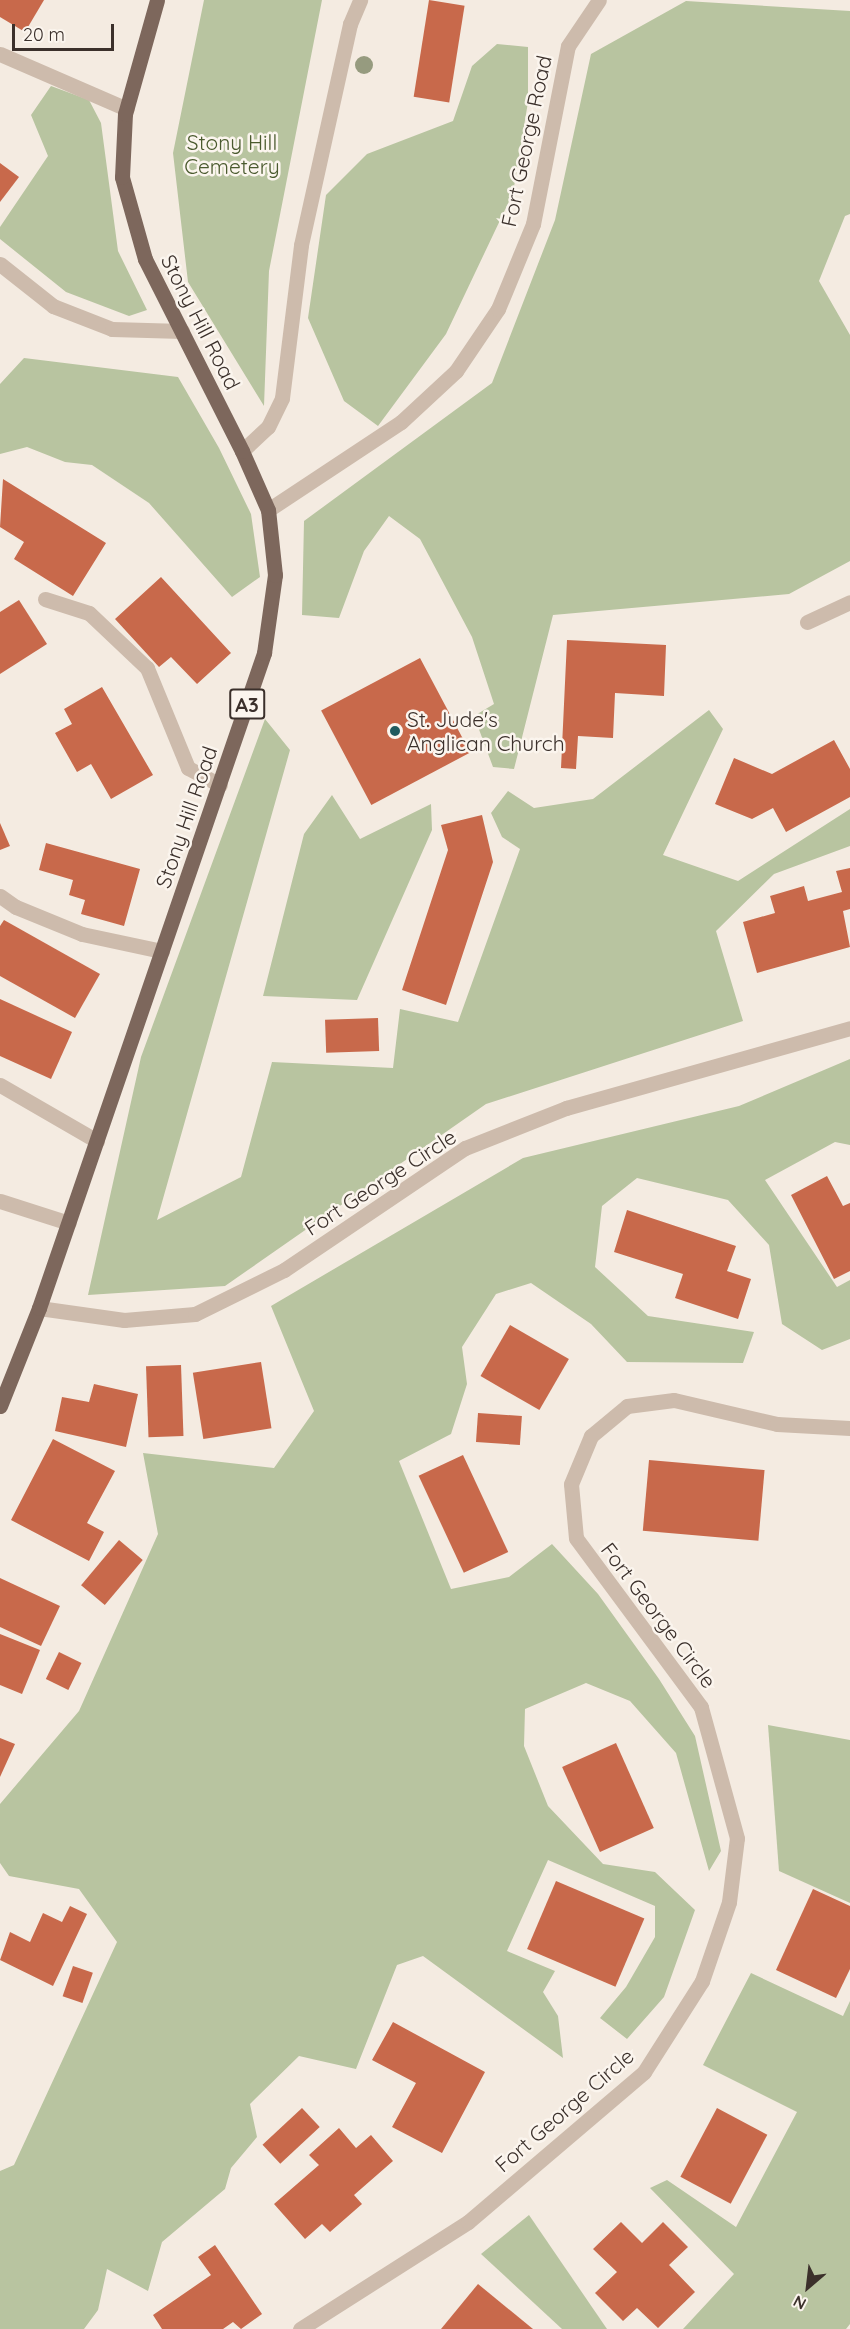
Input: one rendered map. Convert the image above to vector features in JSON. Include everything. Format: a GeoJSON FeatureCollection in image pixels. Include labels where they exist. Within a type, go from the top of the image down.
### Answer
{"type":"FeatureCollection","features":[{"type":"Feature","properties":{"kind":"main road","name":"Stony Hill Road"},"geometry":{"type":"LineString","coordinates":[[0,1406],[6,1380],[39,1308],[69,1223],[264,653],[275,574],[267,510],[242,451],[145,259],[122,177],[127,109],[157,0]]}},
{"type":"Feature","properties":{"kind":"street"},"geometry":{"type":"LineString","coordinates":[[242,451],[268,427],[282,398],[301,245],[350,24],[360,0]]}},
{"type":"Feature","properties":{"kind":"street","name":"Fort George Road"},"geometry":{"type":"LineString","coordinates":[[267,510],[401,422],[456,370],[498,309],[533,225],[568,45],[599,0]]}},
{"type":"Feature","properties":{"kind":"street"},"geometry":{"type":"LineString","coordinates":[[0,54],[127,109]]}},
{"type":"Feature","properties":{"kind":"street"},"geometry":{"type":"LineString","coordinates":[[0,264],[53,306],[112,328],[182,331]]}},
{"type":"Feature","properties":{"kind":"street"},"geometry":{"type":"LineString","coordinates":[[45,599],[89,613],[147,668],[188,768],[220,785]]}},
{"type":"Feature","properties":{"kind":"street"},"geometry":{"type":"LineString","coordinates":[[807,622],[850,602]]}},
{"type":"Feature","properties":{"kind":"street"},"geometry":{"type":"LineString","coordinates":[[0,896],[16,907],[82,934],[162,951]]}},
{"type":"Feature","properties":{"kind":"street","name":"Fort George Circle"},"geometry":{"type":"LineString","coordinates":[[39,1308],[123,1320],[195,1314],[284,1270],[465,1148],[566,1108],[850,1028]]}},
{"type":"Feature","properties":{"kind":"street"},"geometry":{"type":"LineString","coordinates":[[0,1085],[97,1141]]}},
{"type":"Feature","properties":{"kind":"street"},"geometry":{"type":"LineString","coordinates":[[0,1201],[69,1223]]}},
{"type":"Feature","properties":{"kind":"street","name":"Fort George Circle"},"geometry":{"type":"LineString","coordinates":[[300,2329],[468,2222],[644,2072],[702,1981],[729,1902],[737,1838],[701,1707],[576,1538],[571,1484],[591,1436],[627,1406],[674,1400],[777,1424],[850,1428]]}},
{"type":"Feature","properties":{"kind":"green space","name":"Stony Hill Cemetery"},"geometry":{"type":"Polygon","coordinates":[[[204,0],[322,0],[269,271],[264,406],[188,282],[173,153],[204,0]]]}},
{"type":"Feature","properties":{"kind":"green space"},"geometry":{"type":"Polygon","coordinates":[[[686,1],[850,11],[850,214],[845,216],[819,281],[850,335],[850,561],[789,594],[553,615],[514,769],[493,767],[474,716],[494,704],[472,637],[420,539],[389,516],[364,551],[339,618],[302,615],[304,521],[492,383],[555,220],[591,54],[686,1]]]}},
{"type":"Feature","properties":{"kind":"green space"},"geometry":{"type":"Polygon","coordinates":[[[497,44],[528,47],[528,102],[513,193],[446,334],[378,426],[344,401],[308,318],[326,195],[367,154],[453,121],[472,66],[497,44]]]}},
{"type":"Feature","properties":{"kind":"green space"},"geometry":{"type":"Polygon","coordinates":[[[51,86],[89,100],[101,123],[118,251],[147,310],[129,316],[66,292],[0,239],[0,227],[48,156],[31,115],[51,86]]]}},
{"type":"Feature","properties":{"kind":"green space"},"geometry":{"type":"Polygon","coordinates":[[[24,358],[178,377],[219,448],[251,514],[260,577],[232,597],[149,503],[92,465],[65,462],[27,447],[0,454],[0,384],[24,358]]]}},
{"type":"Feature","properties":{"kind":"green space"},"geometry":{"type":"Polygon","coordinates":[[[709,710],[723,729],[663,855],[738,881],[850,809],[850,846],[774,874],[716,931],[743,1021],[486,1104],[225,1286],[88,1295],[141,1057],[265,719],[290,750],[157,1220],[241,1177],[272,1062],[393,1068],[400,1009],[458,1022],[520,849],[502,837],[491,813],[508,791],[534,808],[593,799],[709,710]]]}},
{"type":"Feature","properties":{"kind":"green space"},"geometry":{"type":"Polygon","coordinates":[[[332,795],[360,839],[431,804],[432,830],[357,1000],[263,996],[304,834],[332,795]]]}},
{"type":"Feature","properties":{"kind":"green space"},"geometry":{"type":"Polygon","coordinates":[[[850,1059],[850,1145],[835,1142],[765,1180],[837,1287],[850,1280],[850,1339],[822,1350],[782,1324],[769,1245],[728,1200],[637,1178],[602,1206],[595,1267],[648,1316],[754,1332],[743,1363],[627,1362],[591,1324],[531,1283],[496,1294],[462,1347],[467,1384],[451,1434],[399,1461],[451,1589],[509,1577],[552,1544],[598,1594],[659,1679],[695,1736],[721,1851],[709,1871],[676,1753],[630,1701],[586,1683],[525,1709],[524,1746],[548,1806],[603,1864],[655,1872],[695,1910],[664,1997],[627,2039],[600,2018],[626,1987],[655,1937],[655,1906],[548,1860],[507,1951],[555,1971],[543,1992],[558,2016],[563,2058],[423,1956],[397,1965],[356,2069],[299,2056],[250,2104],[257,2137],[231,2168],[225,2189],[162,2242],[148,2291],[107,2269],[98,2310],[84,2329],[0,2329],[0,2171],[14,2165],[117,1942],[79,1889],[9,1876],[0,1863],[0,1804],[79,1711],[158,1534],[143,1453],[274,1468],[314,1411],[271,1306],[523,1158],[739,1106],[850,1059]]]}},
{"type":"Feature","properties":{"kind":"green space"},"geometry":{"type":"Polygon","coordinates":[[[768,1725],[850,1740],[850,1903],[779,1871],[768,1725]]]}},
{"type":"Feature","properties":{"kind":"green space"},"geometry":{"type":"Polygon","coordinates":[[[751,1973],[843,2016],[850,2001],[850,2324],[846,2329],[683,2329],[734,2274],[650,2188],[667,2180],[736,2227],[797,2112],[703,2065],[751,1973]]]}},
{"type":"Feature","properties":{"kind":"green space"},"geometry":{"type":"Polygon","coordinates":[[[529,2215],[607,2329],[562,2329],[481,2254],[529,2215]]]}},
{"type":"Feature","properties":{"kind":"building"},"geometry":{"type":"Polygon","coordinates":[[[0,0],[44,0],[25,32],[0,17],[0,0]]]}},
{"type":"Feature","properties":{"kind":"building"},"geometry":{"type":"Polygon","coordinates":[[[429,0],[465,6],[449,102],[414,97],[429,0]]]}},
{"type":"Feature","properties":{"kind":"building"},"geometry":{"type":"Polygon","coordinates":[[[0,163],[19,177],[0,202],[0,163]]]}},
{"type":"Feature","properties":{"kind":"building"},"geometry":{"type":"Polygon","coordinates":[[[3,479],[106,543],[73,596],[14,559],[24,542],[0,527],[3,479]]]}},
{"type":"Feature","properties":{"kind":"building"},"geometry":{"type":"Polygon","coordinates":[[[161,577],[231,653],[197,684],[171,657],[159,667],[115,619],[161,577]]]}},
{"type":"Feature","properties":{"kind":"building"},"geometry":{"type":"Polygon","coordinates":[[[19,600],[47,644],[0,674],[0,612],[19,600]]]}},
{"type":"Feature","properties":{"kind":"building"},"geometry":{"type":"Polygon","coordinates":[[[567,640],[666,645],[664,696],[615,693],[613,738],[578,736],[576,769],[561,768],[567,640]]]}},
{"type":"Feature","properties":{"kind":"building","name":"St. Jude's Anglican Church"},"geometry":{"type":"Polygon","coordinates":[[[420,658],[470,752],[371,805],[321,711],[420,658]]]}},
{"type":"Feature","properties":{"kind":"building"},"geometry":{"type":"Polygon","coordinates":[[[102,687],[153,775],[111,799],[91,764],[77,772],[55,733],[72,724],[64,709],[102,687]]]}},
{"type":"Feature","properties":{"kind":"building"},"geometry":{"type":"Polygon","coordinates":[[[834,740],[850,769],[850,797],[786,832],[773,808],[752,819],[715,804],[734,758],[772,774],[834,740]]]}},
{"type":"Feature","properties":{"kind":"building"},"geometry":{"type":"Polygon","coordinates":[[[482,815],[493,862],[446,1005],[402,990],[448,850],[441,825],[482,815]]]}},
{"type":"Feature","properties":{"kind":"building"},"geometry":{"type":"Polygon","coordinates":[[[0,823],[10,846],[0,850],[0,823]]]}},
{"type":"Feature","properties":{"kind":"building"},"geometry":{"type":"Polygon","coordinates":[[[46,843],[140,869],[124,926],[81,914],[85,900],[69,895],[73,880],[39,870],[46,843]]]}},
{"type":"Feature","properties":{"kind":"building"},"geometry":{"type":"Polygon","coordinates":[[[850,868],[850,909],[843,911],[850,947],[757,973],[743,922],[775,913],[770,896],[804,886],[808,901],[842,892],[836,871],[850,868]]]}},
{"type":"Feature","properties":{"kind":"building"},"geometry":{"type":"Polygon","coordinates":[[[4,920],[100,974],[75,1018],[0,976],[0,926],[4,920]]]}},
{"type":"Feature","properties":{"kind":"building"},"geometry":{"type":"Polygon","coordinates":[[[0,999],[72,1032],[51,1079],[0,1056],[0,999]]]}},
{"type":"Feature","properties":{"kind":"building"},"geometry":{"type":"Polygon","coordinates":[[[378,1018],[379,1051],[326,1053],[325,1020],[378,1018]]]}},
{"type":"Feature","properties":{"kind":"building"},"geometry":{"type":"Polygon","coordinates":[[[827,1176],[843,1206],[850,1203],[850,1271],[834,1279],[791,1195],[827,1176]]]}},
{"type":"Feature","properties":{"kind":"building"},"geometry":{"type":"Polygon","coordinates":[[[627,1210],[736,1246],[727,1271],[751,1279],[738,1319],[675,1298],[683,1274],[614,1252],[627,1210]]]}},
{"type":"Feature","properties":{"kind":"building"},"geometry":{"type":"Polygon","coordinates":[[[510,1325],[569,1359],[539,1410],[480,1376],[510,1325]]]}},
{"type":"Feature","properties":{"kind":"building"},"geometry":{"type":"Polygon","coordinates":[[[261,1362],[271,1428],[203,1439],[193,1373],[261,1362]]]}},
{"type":"Feature","properties":{"kind":"building"},"geometry":{"type":"Polygon","coordinates":[[[181,1365],[183,1436],[148,1437],[146,1366],[181,1365]]]}},
{"type":"Feature","properties":{"kind":"building"},"geometry":{"type":"Polygon","coordinates":[[[94,1384],[138,1394],[126,1447],[55,1431],[62,1397],[89,1402],[94,1384]]]}},
{"type":"Feature","properties":{"kind":"building"},"geometry":{"type":"Polygon","coordinates":[[[478,1413],[522,1416],[520,1445],[476,1442],[478,1413]]]}},
{"type":"Feature","properties":{"kind":"building"},"geometry":{"type":"Polygon","coordinates":[[[53,1439],[115,1471],[87,1523],[104,1532],[89,1561],[11,1520],[53,1439]]]}},
{"type":"Feature","properties":{"kind":"building"},"geometry":{"type":"Polygon","coordinates":[[[463,1455],[508,1552],[464,1573],[419,1476],[463,1455]]]}},
{"type":"Feature","properties":{"kind":"building"},"geometry":{"type":"Polygon","coordinates":[[[649,1460],[765,1470],[758,1541],[643,1531],[649,1460]]]}},
{"type":"Feature","properties":{"kind":"building"},"geometry":{"type":"Polygon","coordinates":[[[119,1540],[143,1560],[105,1605],[81,1585],[119,1540]]]}},
{"type":"Feature","properties":{"kind":"building"},"geometry":{"type":"Polygon","coordinates":[[[0,1578],[60,1606],[41,1646],[0,1627],[0,1578]]]}},
{"type":"Feature","properties":{"kind":"building"},"geometry":{"type":"Polygon","coordinates":[[[0,1634],[40,1650],[22,1694],[0,1685],[0,1634]]]}},
{"type":"Feature","properties":{"kind":"building"},"geometry":{"type":"Polygon","coordinates":[[[59,1652],[81,1663],[68,1690],[46,1679],[59,1652]]]}},
{"type":"Feature","properties":{"kind":"building"},"geometry":{"type":"Polygon","coordinates":[[[0,1738],[15,1744],[0,1777],[0,1738]]]}},
{"type":"Feature","properties":{"kind":"building"},"geometry":{"type":"Polygon","coordinates":[[[616,1743],[654,1828],[600,1852],[562,1767],[616,1743]]]}},
{"type":"Feature","properties":{"kind":"building"},"geometry":{"type":"Polygon","coordinates":[[[556,1881],[644,1919],[615,1987],[527,1949],[556,1881]]]}},
{"type":"Feature","properties":{"kind":"building"},"geometry":{"type":"Polygon","coordinates":[[[813,1889],[850,1906],[850,1969],[836,1998],[776,1970],[813,1889]]]}},
{"type":"Feature","properties":{"kind":"building"},"geometry":{"type":"Polygon","coordinates":[[[70,1906],[87,1914],[53,1986],[0,1960],[10,1932],[30,1942],[43,1913],[62,1922],[70,1906]]]}},
{"type":"Feature","properties":{"kind":"building"},"geometry":{"type":"Polygon","coordinates":[[[73,1966],[93,1973],[82,2003],[63,1996],[73,1966]]]}},
{"type":"Feature","properties":{"kind":"building"},"geometry":{"type":"Polygon","coordinates":[[[393,2022],[485,2072],[442,2153],[392,2127],[416,2083],[372,2060],[393,2022]]]}},
{"type":"Feature","properties":{"kind":"building"},"geometry":{"type":"Polygon","coordinates":[[[302,2108],[320,2127],[280,2164],[263,2145],[302,2108]]]}},
{"type":"Feature","properties":{"kind":"building"},"geometry":{"type":"Polygon","coordinates":[[[717,2108],[767,2135],[731,2204],[680,2177],[717,2108]]]}},
{"type":"Feature","properties":{"kind":"building"},"geometry":{"type":"Polygon","coordinates":[[[339,2128],[356,2148],[371,2135],[393,2161],[354,2195],[362,2204],[330,2232],[322,2224],[305,2239],[274,2204],[319,2165],[309,2155],[339,2128]]]}},
{"type":"Feature","properties":{"kind":"building"},"geometry":{"type":"Polygon","coordinates":[[[621,2222],[642,2243],[663,2222],[688,2247],[669,2265],[695,2292],[658,2328],[637,2308],[623,2321],[595,2293],[617,2272],[593,2249],[621,2222]]]}},
{"type":"Feature","properties":{"kind":"building"},"geometry":{"type":"Polygon","coordinates":[[[215,2245],[262,2314],[241,2329],[233,2322],[223,2329],[162,2329],[153,2315],[211,2275],[198,2257],[215,2245]]]}},
{"type":"Feature","properties":{"kind":"building"},"geometry":{"type":"Polygon","coordinates":[[[478,2284],[533,2329],[441,2329],[478,2284]]]}},
{"type":"Feature","properties":{"kind":"place","name":"St. Jude's Anglican Church"},"geometry":{"type":"Point","coordinates":[395,731]}}]}
